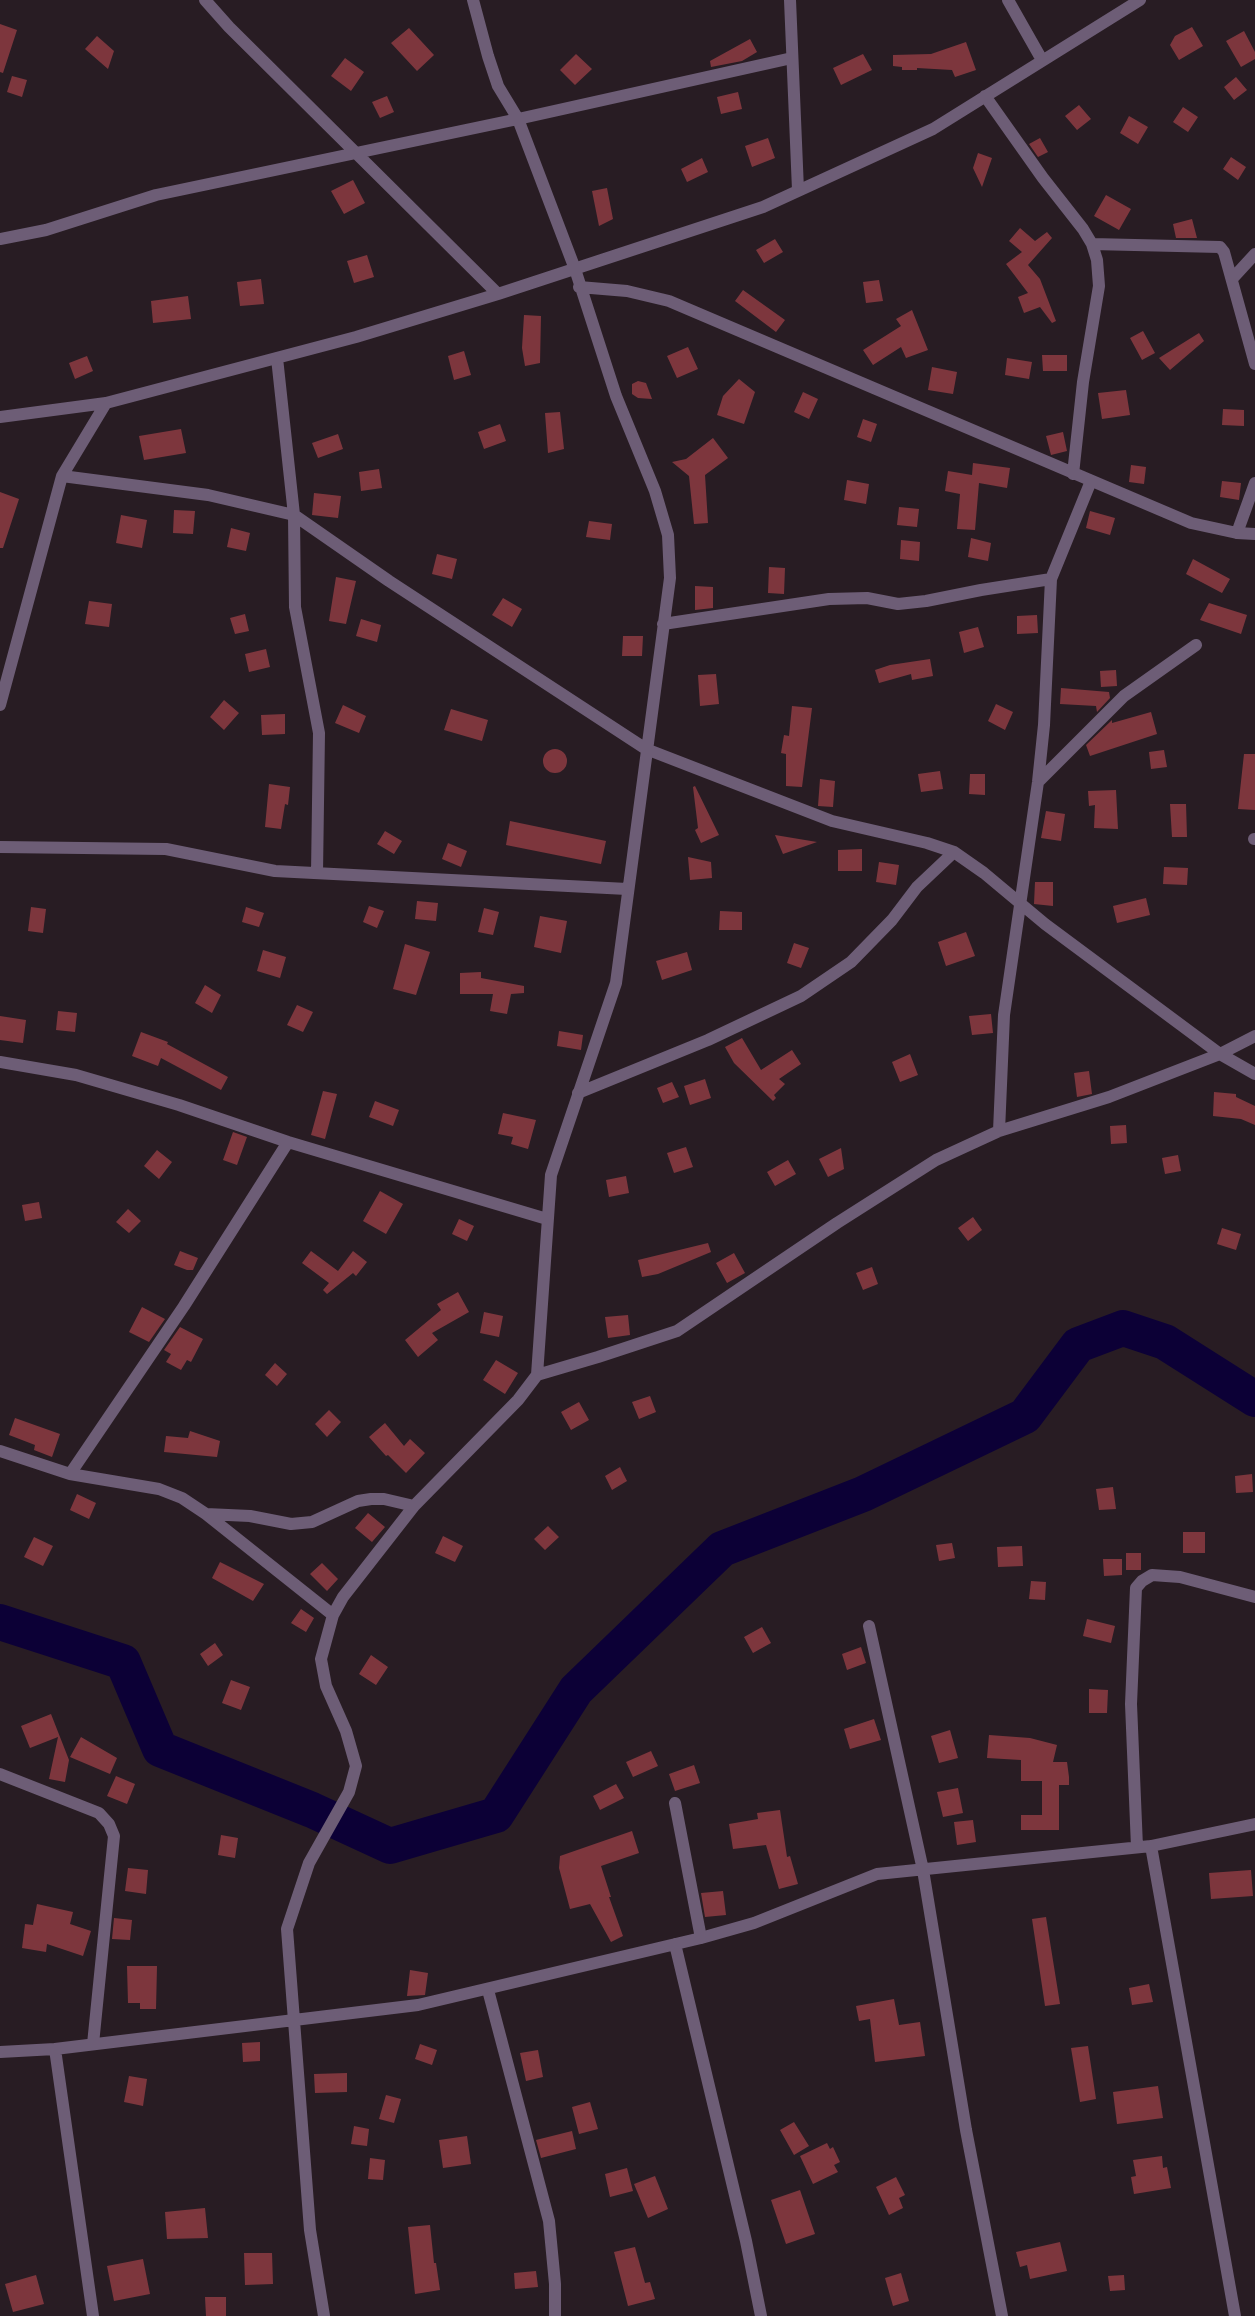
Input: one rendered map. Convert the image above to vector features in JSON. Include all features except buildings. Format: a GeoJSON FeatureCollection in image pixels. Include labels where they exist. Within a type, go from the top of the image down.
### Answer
{"type":"FeatureCollection","features":[{"type":"Feature","properties":{"kind":"street"},"geometry":{"type":"LineString","coordinates":[[205,0],[229,27],[498,294]]}},
{"type":"Feature","properties":{"kind":"street"},"geometry":{"type":"LineString","coordinates":[[790,0],[798,190]]}},
{"type":"Feature","properties":{"kind":"street"},"geometry":{"type":"LineString","coordinates":[[1008,0],[1042,60]]}},
{"type":"Feature","properties":{"kind":"street"},"geometry":{"type":"LineString","coordinates":[[0,417],[106,403],[357,337],[498,294],[763,207],[933,129],[1140,0]]}},
{"type":"Feature","properties":{"kind":"street"},"geometry":{"type":"LineString","coordinates":[[324,2316],[310,2230],[287,1929],[309,1863],[349,1792],[356,1766],[346,1731],[326,1686],[321,1659],[333,1616],[343,1597],[414,1506],[518,1400],[537,1375],[551,1175],[616,983],[670,578],[668,534],[655,491],[616,396],[575,269],[518,119],[498,86],[488,56],[475,1]]}},
{"type":"Feature","properties":{"kind":"street"},"geometry":{"type":"LineString","coordinates":[[0,239],[46,230],[156,195],[518,119],[792,58]]}},
{"type":"Feature","properties":{"kind":"street"},"geometry":{"type":"LineString","coordinates":[[985,96],[1043,178],[1083,229],[1092,244],[1097,260],[1099,286],[1083,382],[1073,474]]}},
{"type":"Feature","properties":{"kind":"street"},"geometry":{"type":"LineString","coordinates":[[1092,244],[1220,247],[1224,252],[1255,364]]}},
{"type":"Feature","properties":{"kind":"street"},"geometry":{"type":"LineString","coordinates":[[1232,279],[1255,254]]}},
{"type":"Feature","properties":{"kind":"street"},"geometry":{"type":"LineString","coordinates":[[579,287],[627,291],[669,301],[1191,523],[1255,534]]}},
{"type":"Feature","properties":{"kind":"street"},"geometry":{"type":"LineString","coordinates":[[277,358],[294,515],[295,607],[319,733],[317,873]]}},
{"type":"Feature","properties":{"kind":"street"},"geometry":{"type":"LineString","coordinates":[[0,705],[62,476],[106,403]]}},
{"type":"Feature","properties":{"kind":"street"},"geometry":{"type":"LineString","coordinates":[[62,476],[208,495],[294,515],[646,749],[832,821],[927,843],[954,852],[984,873],[1045,924],[1220,1054],[1255,1074]]}},
{"type":"Feature","properties":{"kind":"street"},"geometry":{"type":"LineString","coordinates":[[999,1131],[1004,1015],[1038,782],[1044,725],[1051,579],[1091,481]]}},
{"type":"Feature","properties":{"kind":"street"},"geometry":{"type":"LineString","coordinates":[[1237,532],[1255,483]]}},
{"type":"Feature","properties":{"kind":"street"},"geometry":{"type":"LineString","coordinates":[[663,624],[829,599],[867,598],[898,604],[926,601],[1051,579]]}},
{"type":"Feature","properties":{"kind":"street"},"geometry":{"type":"LineString","coordinates":[[1038,782],[1124,696],[1196,645]]}},
{"type":"Feature","properties":{"kind":"street"},"geometry":{"type":"LineString","coordinates":[[0,847],[166,849],[275,871],[627,889]]}},
{"type":"Feature","properties":{"kind":"street"},"geometry":{"type":"LineString","coordinates":[[578,1093],[708,1040],[801,996],[851,962],[892,920],[917,887],[954,852]]}},
{"type":"Feature","properties":{"kind":"street"},"geometry":{"type":"LineString","coordinates":[[537,1375],[598,1358],[677,1331],[837,1223],[936,1160],[999,1131],[1109,1097],[1220,1054],[1255,1036]]}},
{"type":"Feature","properties":{"kind":"street"},"geometry":{"type":"LineString","coordinates":[[0,1062],[76,1075],[179,1104],[288,1142],[547,1219]]}},
{"type":"Feature","properties":{"kind":"street"},"geometry":{"type":"LineString","coordinates":[[70,1474],[184,1306],[288,1142]]}},
{"type":"Feature","properties":{"kind":"street"},"geometry":{"type":"LineString","coordinates":[[0,1451],[70,1474],[159,1489],[182,1498],[206,1514],[333,1616]]}},
{"type":"Feature","properties":{"kind":"street"},"geometry":{"type":"LineString","coordinates":[[206,1514],[250,1516],[291,1524],[312,1522],[358,1501],[371,1499],[384,1498],[414,1506]]}},
{"type":"Feature","properties":{"kind":"street"},"geometry":{"type":"LineString","coordinates":[[1137,1847],[1131,1704],[1136,1588],[1152,1575],[1180,1577],[1255,1597]]}},
{"type":"Feature","properties":{"kind":"street"},"geometry":{"type":"LineString","coordinates":[[869,1626],[923,1870],[966,2130],[1002,2316]]}},
{"type":"Feature","properties":{"kind":"street"},"geometry":{"type":"LineString","coordinates":[[0,1774],[99,1814],[109,1824],[114,1836],[93,2044]]}},
{"type":"Feature","properties":{"kind":"street"},"geometry":{"type":"LineString","coordinates":[[675,1803],[701,1938]]}},
{"type":"Feature","properties":{"kind":"street"},"geometry":{"type":"LineString","coordinates":[[0,2052],[55,2049],[418,2005],[488,1990],[754,1923],[877,1874],[1151,1846],[1255,1824]]}},
{"type":"Feature","properties":{"kind":"street"},"geometry":{"type":"LineString","coordinates":[[1151,1846],[1235,2316]]}},
{"type":"Feature","properties":{"kind":"street"},"geometry":{"type":"LineString","coordinates":[[675,1944],[746,2241],[760,2316]]}},
{"type":"Feature","properties":{"kind":"street"},"geometry":{"type":"LineString","coordinates":[[488,1990],[549,2221],[555,2284],[555,2316]]}},
{"type":"Feature","properties":{"kind":"street"},"geometry":{"type":"LineString","coordinates":[[55,2049],[93,2316]]}},
{"type":"Feature","properties":{"kind":"waterway"},"geometry":{"type":"LineString","coordinates":[[0,1622],[123,1662],[160,1749],[312,1810],[390,1846],[496,1815],[576,1690],[722,1549],[863,1494],[1025,1416],[1078,1345],[1123,1328],[1165,1342],[1255,1399]]}}]}
